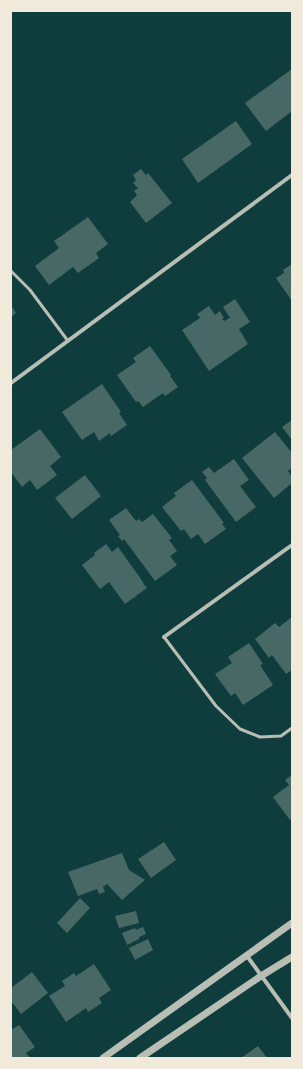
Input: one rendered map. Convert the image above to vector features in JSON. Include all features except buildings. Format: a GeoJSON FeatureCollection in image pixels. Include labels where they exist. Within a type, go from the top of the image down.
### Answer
{"type":"FeatureCollection","features":[{"type":"Feature","properties":{"kind":"street"},"geometry":{"type":"LineString","coordinates":[[11,383],[292,175]]}},
{"type":"Feature","properties":{"kind":"street"},"geometry":{"type":"LineString","coordinates":[[164,637],[292,545]]}},
{"type":"Feature","properties":{"kind":"street"},"geometry":{"type":"LineString","coordinates":[[103,1058],[292,923]]}},
{"type":"Feature","properties":{"kind":"street"},"geometry":{"type":"LineString","coordinates":[[247,956],[292,1018]]}},
{"type":"Feature","properties":{"kind":"street"},"geometry":{"type":"LineString","coordinates":[[140,1058],[292,956]]}},
{"type":"Feature","properties":{"kind":"lane"},"geometry":{"type":"LineString","coordinates":[[11,271],[30,290],[68,341]]}},
{"type":"Feature","properties":{"kind":"lane"},"geometry":{"type":"LineString","coordinates":[[164,637],[216,706],[240,729],[260,737],[281,736],[292,728]]}}]}
